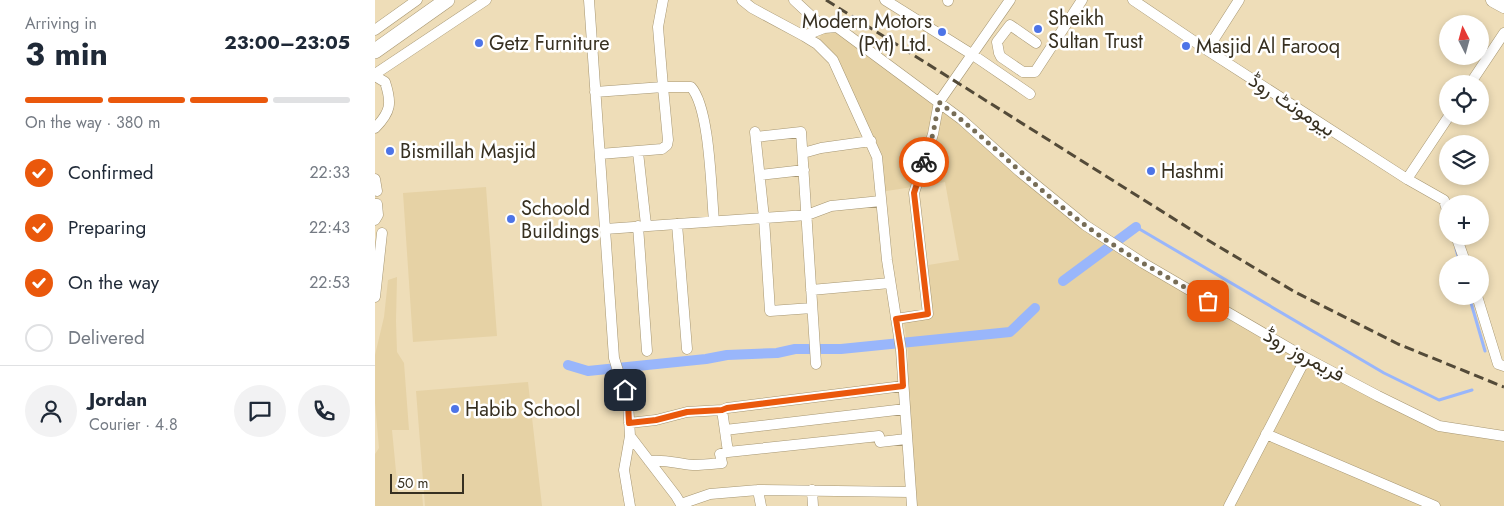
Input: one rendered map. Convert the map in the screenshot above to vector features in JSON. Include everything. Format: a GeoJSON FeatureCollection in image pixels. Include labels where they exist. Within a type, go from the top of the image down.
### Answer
{"type":"FeatureCollection","features":[{"type":"Feature","properties":{"kind":"highway"},"geometry":{"type":"LineString","coordinates":[[375,51],[447,0]]}},
{"type":"Feature","properties":{"kind":"main road"},"geometry":{"type":"LineString","coordinates":[[1493,0],[1504,6]]}},
{"type":"Feature","properties":{"kind":"street"},"geometry":{"type":"LineString","coordinates":[[375,30],[417,0]]}},
{"type":"Feature","properties":{"kind":"street"},"geometry":{"type":"LineString","coordinates":[[375,128],[386,117],[390,98],[385,82],[375,75],[486,0]]}},
{"type":"Feature","properties":{"kind":"street"},"geometry":{"type":"LineString","coordinates":[[589,0],[614,358],[628,403],[630,436],[624,470],[630,506]]}},
{"type":"Feature","properties":{"kind":"street"},"geometry":{"type":"LineString","coordinates":[[600,154],[662,149],[667,144],[659,27],[663,0]]}},
{"type":"Feature","properties":{"kind":"street"},"geometry":{"type":"LineString","coordinates":[[743,0],[752,8],[817,44],[833,60],[877,157],[890,283],[901,350],[912,506]]}},
{"type":"Feature","properties":{"kind":"street"},"geometry":{"type":"LineString","coordinates":[[794,0],[824,28],[804,36]]}},
{"type":"Feature","properties":{"kind":"street"},"geometry":{"type":"LineString","coordinates":[[885,0],[973,55],[1030,94]]}},
{"type":"Feature","properties":{"kind":"street"},"geometry":{"type":"LineString","coordinates":[[896,319],[928,314],[914,193],[933,134],[939,102],[1010,0]]}},
{"type":"Feature","properties":{"kind":"street","name":"بیومونٹ روڈ"},"geometry":{"type":"LineString","coordinates":[[1133,0],[1407,179],[1439,197]]}},
{"type":"Feature","properties":{"kind":"street"},"geometry":{"type":"LineString","coordinates":[[1207,50],[1239,0]]}},
{"type":"Feature","properties":{"kind":"street"},"geometry":{"type":"LineString","coordinates":[[1036,43],[1011,25],[1001,35],[997,42],[997,48],[1001,57],[1023,72],[1035,72],[1082,1]]}},
{"type":"Feature","properties":{"kind":"street","name":"فریمروز روڈ"},"geometry":{"type":"LineString","coordinates":[[824,28],[837,27],[939,102],[1085,225],[1116,246],[1306,358],[1439,426],[1504,436]]}},
{"type":"Feature","properties":{"kind":"street"},"geometry":{"type":"LineString","coordinates":[[1476,75],[1504,32]]}},
{"type":"Feature","properties":{"kind":"street"},"geometry":{"type":"LineString","coordinates":[[595,92],[691,86],[700,102],[705,120],[714,221]]}},
{"type":"Feature","properties":{"kind":"street"},"geometry":{"type":"LineString","coordinates":[[1407,179],[1443,125]]}},
{"type":"Feature","properties":{"kind":"street"},"geometry":{"type":"LineString","coordinates":[[812,308],[770,311],[756,134],[801,132],[807,215],[814,341],[815,364]]}},
{"type":"Feature","properties":{"kind":"street"},"geometry":{"type":"LineString","coordinates":[[803,153],[821,148],[871,141]]}},
{"type":"Feature","properties":{"kind":"street"},"geometry":{"type":"LineString","coordinates":[[639,152],[647,351]]}},
{"type":"Feature","properties":{"kind":"street"},"geometry":{"type":"LineString","coordinates":[[760,175],[804,170]]}},
{"type":"Feature","properties":{"kind":"street"},"geometry":{"type":"LineString","coordinates":[[375,180],[377,191]]}},
{"type":"Feature","properties":{"kind":"street"},"geometry":{"type":"LineString","coordinates":[[605,229],[807,215],[831,206],[881,201]]}},
{"type":"Feature","properties":{"kind":"street"},"geometry":{"type":"LineString","coordinates":[[375,204],[377,204],[378,214],[375,220]]}},
{"type":"Feature","properties":{"kind":"street"},"geometry":{"type":"LineString","coordinates":[[677,224],[687,349]]}},
{"type":"Feature","properties":{"kind":"street"},"geometry":{"type":"LineString","coordinates":[[375,298],[382,233]]}},
{"type":"Feature","properties":{"kind":"street"},"geometry":{"type":"LineString","coordinates":[[811,290],[890,283]]}},
{"type":"Feature","properties":{"kind":"street"},"geometry":{"type":"LineString","coordinates":[[1480,305],[1499,364],[1504,366]]}},
{"type":"Feature","properties":{"kind":"street"},"geometry":{"type":"LineString","coordinates":[[1229,506],[1306,358]]}},
{"type":"Feature","properties":{"kind":"street"},"geometry":{"type":"LineString","coordinates":[[629,423],[656,420],[687,412],[722,410],[903,386]]}},
{"type":"Feature","properties":{"kind":"street"},"geometry":{"type":"LineString","coordinates":[[725,430],[905,409]]}},
{"type":"Feature","properties":{"kind":"street"},"geometry":{"type":"LineString","coordinates":[[722,410],[728,452]]}},
{"type":"Feature","properties":{"kind":"street"},"geometry":{"type":"LineString","coordinates":[[1266,434],[1435,506]]}},
{"type":"Feature","properties":{"kind":"street"},"geometry":{"type":"LineString","coordinates":[[630,436],[682,505],[710,494],[758,490],[910,492]]}},
{"type":"Feature","properties":{"kind":"street"},"geometry":{"type":"LineString","coordinates":[[649,460],[662,459],[692,465],[709,464],[722,462],[720,454],[728,452],[879,436],[880,442],[907,439]]}},
{"type":"Feature","properties":{"kind":"street"},"geometry":{"type":"LineString","coordinates":[[758,490],[761,506]]}},
{"type":"Feature","properties":{"kind":"street"},"geometry":{"type":"LineString","coordinates":[[812,490],[813,506]]}},
{"type":"Feature","properties":{"kind":"shaded area"},"geometry":{"type":"Polygon","coordinates":[[[837,27],[938,103],[1085,225],[1305,358],[1439,426],[1504,437],[1504,506],[911,506],[908,470],[908,352],[904,323],[928,314],[922,266],[959,260],[945,182],[880,192],[877,157],[833,60],[817,44],[824,28],[837,27]]]}},
{"type":"Feature","properties":{"kind":"shaded area"},"geometry":{"type":"Polygon","coordinates":[[[486,187],[497,336],[413,342],[403,193],[486,187]]]}},
{"type":"Feature","properties":{"kind":"shaded area"},"geometry":{"type":"Polygon","coordinates":[[[397,277],[397,352],[404,363],[409,430],[392,430],[398,492],[422,492],[423,506],[375,506],[375,454],[379,448],[375,403],[375,355],[384,317],[388,280],[397,277]]]}},
{"type":"Feature","properties":{"kind":"shaded area"},"geometry":{"type":"Polygon","coordinates":[[[528,382],[542,506],[425,506],[416,391],[528,382]]]}},
{"type":"Feature","properties":{"kind":"waterway"},"geometry":{"type":"LineString","coordinates":[[1136,227],[1384,373],[1439,400],[1472,390]]}},
{"type":"Feature","properties":{"kind":"waterway"},"geometry":{"type":"LineString","coordinates":[[1063,281],[1136,227]]}},
{"type":"Feature","properties":{"kind":"waterway"},"geometry":{"type":"LineString","coordinates":[[1456,249],[1458,255]]}},
{"type":"Feature","properties":{"kind":"waterway"},"geometry":{"type":"LineString","coordinates":[[1472,305],[1485,351]]}},
{"type":"Feature","properties":{"kind":"waterway"},"geometry":{"type":"LineString","coordinates":[[568,365],[588,371],[706,359],[727,355],[777,353],[795,349],[841,349],[1010,332],[1035,308]]}},
{"type":"Feature","properties":{"kind":"railway"},"geometry":{"type":"LineString","coordinates":[[826,0],[1206,239],[1295,292],[1398,344],[1504,387]]}},
{"type":"Feature","properties":{"kind":"way so far"},"geometry":{"type":"LineString","coordinates":[[924,162],[933,134],[939,102],[1085,225],[1143,263],[1208,301]]}},
{"type":"Feature","properties":{"kind":"place","name":"Sheikh Sultan Trust"},"geometry":{"type":"Point","coordinates":[1038,29]}},
{"type":"Feature","properties":{"kind":"place","name":"Modern Motors (Pvt) Ltd."},"geometry":{"type":"Point","coordinates":[942,32]}},
{"type":"Feature","properties":{"kind":"place","name":"Getz Furniture"},"geometry":{"type":"Point","coordinates":[479,43]}},
{"type":"Feature","properties":{"kind":"place","name":"Masjid Al Farooq"},"geometry":{"type":"Point","coordinates":[1186,46]}},
{"type":"Feature","properties":{"kind":"place","name":"Bismillah Masjid"},"geometry":{"type":"Point","coordinates":[390,151]}},
{"type":"Feature","properties":{"kind":"place","name":"Hashmi"},"geometry":{"type":"Point","coordinates":[1151,171]}},
{"type":"Feature","properties":{"kind":"place","name":"Schoold Buildings"},"geometry":{"type":"Point","coordinates":[511,219]}},
{"type":"Feature","properties":{"kind":"place","name":"Habib School"},"geometry":{"type":"Point","coordinates":[455,409]}},
{"type":"Feature","properties":{"kind":"route"},"geometry":{"type":"LineString","coordinates":[[625,390],[629,423],[656,420],[687,412],[722,410],[903,386],[901,350],[896,319],[928,314],[914,193],[924,162]]}}]}
